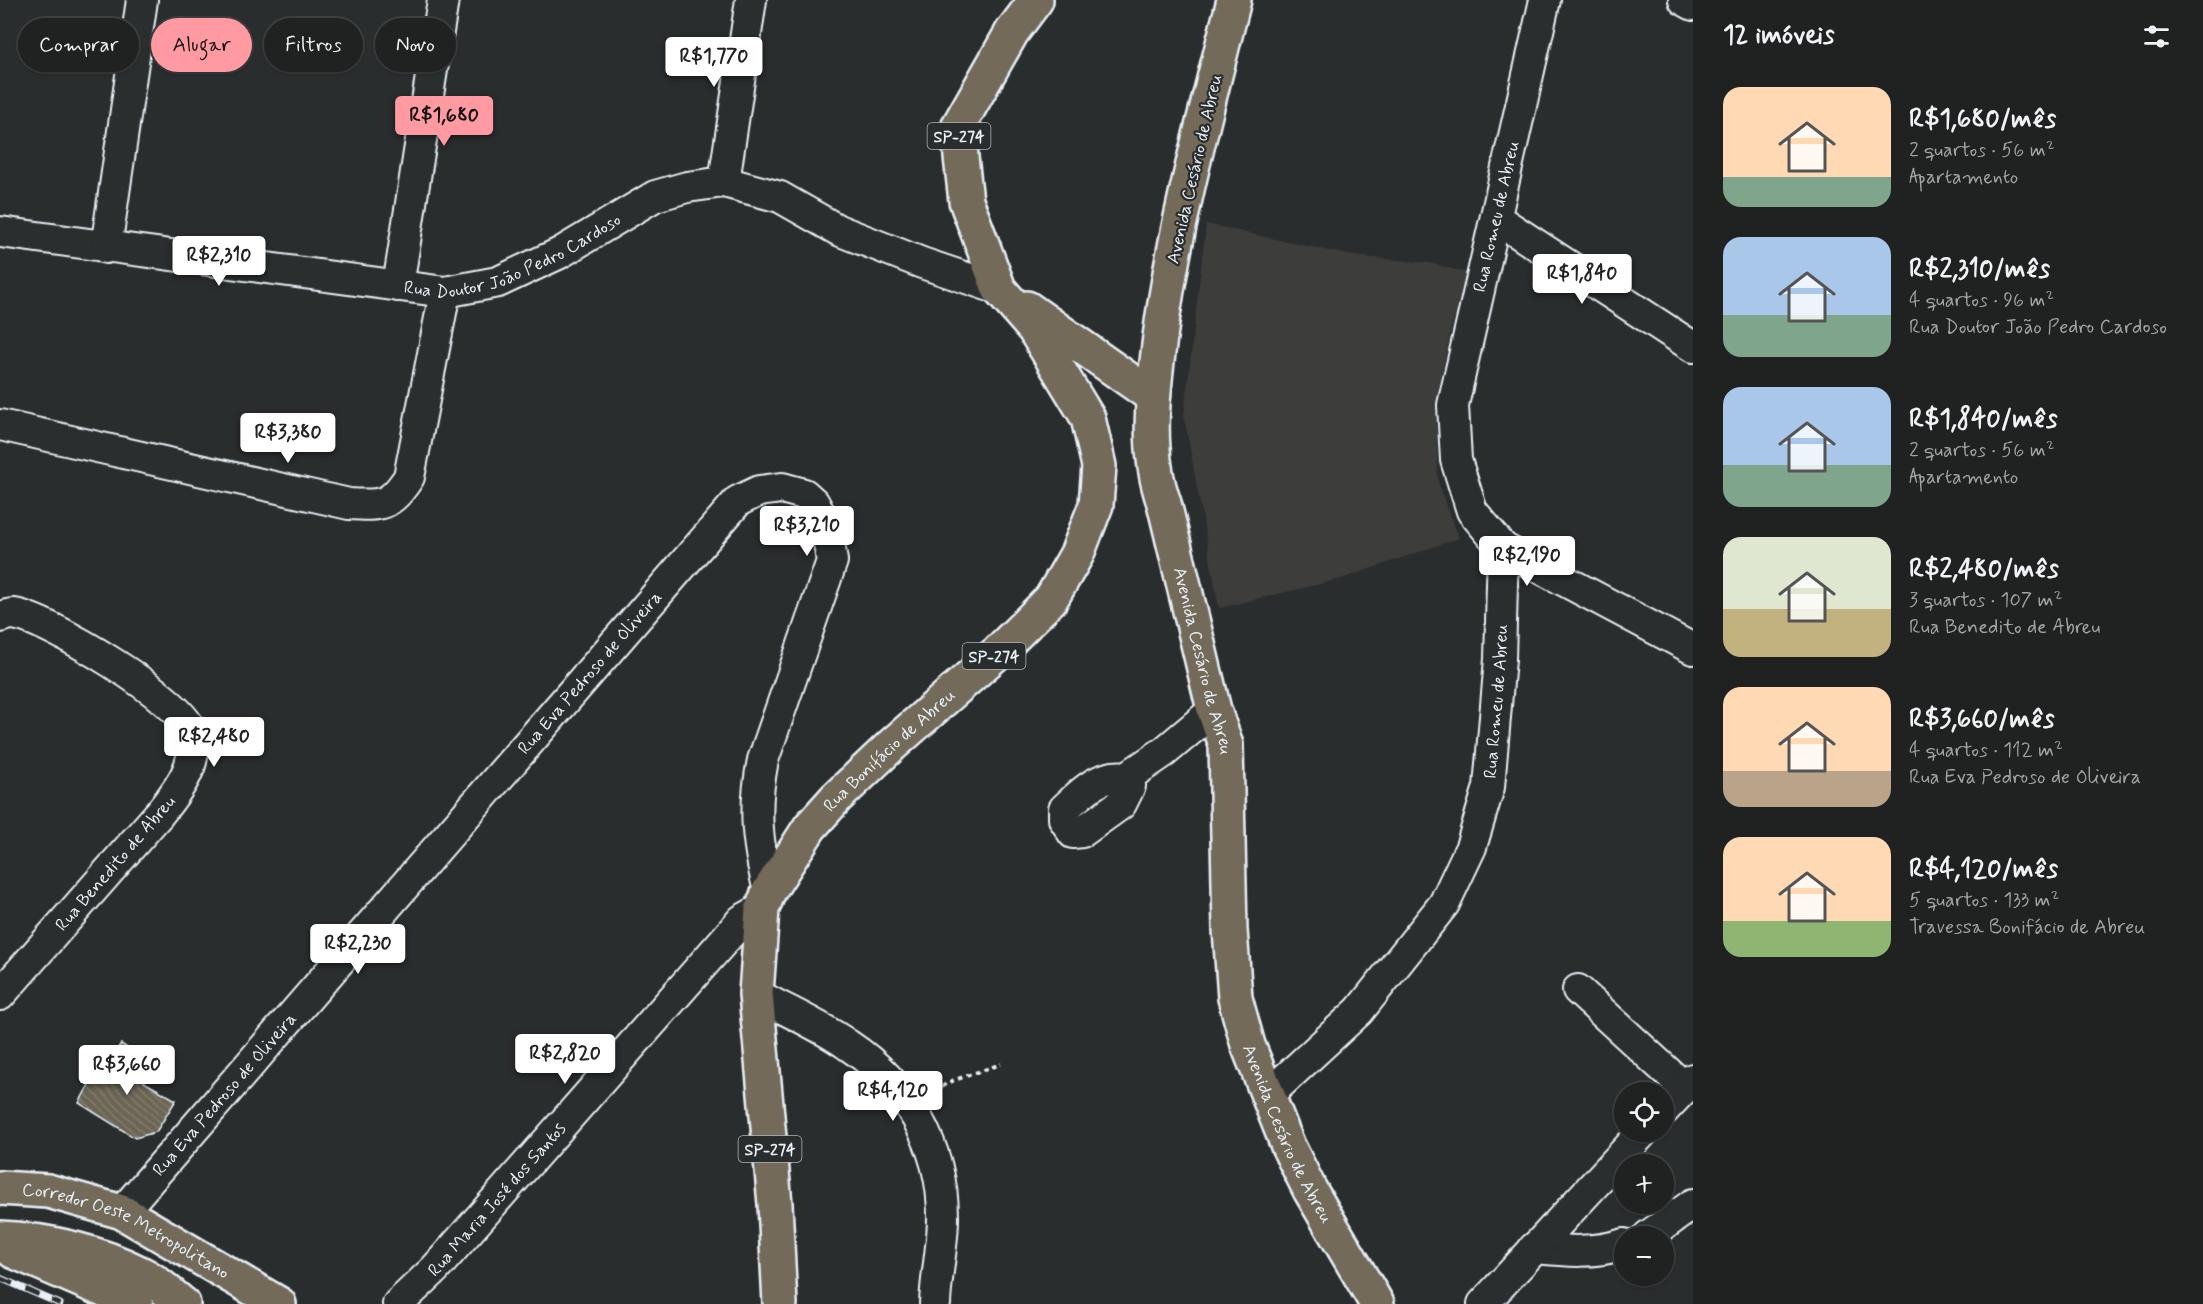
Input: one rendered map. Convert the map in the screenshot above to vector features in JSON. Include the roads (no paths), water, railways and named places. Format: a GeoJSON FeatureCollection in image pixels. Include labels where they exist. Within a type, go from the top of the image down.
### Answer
{"type":"FeatureCollection","features":[{"type":"Feature","properties":{"kind":"main road","name":"Rua Bonifácio de Abreu"},"geometry":{"type":"LineString","coordinates":[[780,1304],[775,1204],[756,994],[766,900],[810,827],[836,798],[892,744],[998,652],[1051,599],[1077,554],[1096,505],[1099,466],[1088,418],[1035,329],[999,288],[966,201],[959,125],[1012,32],[1036,0]]}},
{"type":"Feature","properties":{"kind":"main road","name":"Avenida Cesário de Abreu"},"geometry":{"type":"LineString","coordinates":[[1234,0],[1181,213],[1165,297],[1152,396],[1155,479],[1164,503],[1214,710],[1226,745],[1230,930],[1235,998],[1248,1045],[1288,1146],[1310,1190],[1377,1304]]}},
{"type":"Feature","properties":{"kind":"main road"},"geometry":{"type":"LineString","coordinates":[[999,288],[1152,396]]}},
{"type":"Feature","properties":{"kind":"main road","name":"Corredor Oeste Metropolitano"},"geometry":{"type":"LineString","coordinates":[[0,1188],[48,1191],[122,1212],[279,1304]]}},
{"type":"Feature","properties":{"kind":"main road"},"geometry":{"type":"LineString","coordinates":[[0,1238],[29,1239],[77,1249],[143,1274],[183,1304]]}},
{"type":"Feature","properties":{"kind":"main road"},"geometry":{"type":"LineString","coordinates":[[0,1246],[136,1304]]}},
{"type":"Feature","properties":{"kind":"street"},"geometry":{"type":"LineString","coordinates":[[106,248],[142,0]]}},
{"type":"Feature","properties":{"kind":"street"},"geometry":{"type":"LineString","coordinates":[[398,286],[443,0]]}},
{"type":"Feature","properties":{"kind":"street"},"geometry":{"type":"LineString","coordinates":[[724,182],[750,0]]}},
{"type":"Feature","properties":{"kind":"street","name":"Rua Romeu de Abreu"},"geometry":{"type":"LineString","coordinates":[[1268,1095],[1359,1011],[1444,904],[1471,847],[1489,787],[1500,659],[1503,548],[1473,511],[1456,460],[1453,405],[1545,0]]}},
{"type":"Feature","properties":{"kind":"street"},"geometry":{"type":"LineString","coordinates":[[1684,0],[1693,5]]}},
{"type":"Feature","properties":{"kind":"street","name":"Rua Doutor João Pedro Cardoso"},"geometry":{"type":"LineString","coordinates":[[0,232],[444,292],[498,282],[560,253],[655,196],[687,187],[724,182],[780,197],[838,230],[922,263],[999,288]]}},
{"type":"Feature","properties":{"kind":"street"},"geometry":{"type":"LineString","coordinates":[[1497,219],[1561,264],[1693,347]]}},
{"type":"Feature","properties":{"kind":"street"},"geometry":{"type":"LineString","coordinates":[[0,425],[348,504],[375,505],[395,497],[409,477],[444,292]]}},
{"type":"Feature","properties":{"kind":"street","name":"Rua Eva Pedroso de Oliveira"},"geometry":{"type":"LineString","coordinates":[[122,1212],[738,501],[759,491],[782,488],[804,494],[814,503],[826,526],[832,561],[763,760],[756,793],[757,835],[766,900]]}},
{"type":"Feature","properties":{"kind":"street"},"geometry":{"type":"LineString","coordinates":[[1503,548],[1693,649]]}},
{"type":"Feature","properties":{"kind":"street","name":"Rua Benedito de Abreu"},"geometry":{"type":"LineString","coordinates":[[0,617],[12,614],[36,621],[128,673],[185,717],[192,731],[194,748],[181,786],[0,995]]}},
{"type":"Feature","properties":{"kind":"street"},"geometry":{"type":"LineString","coordinates":[[1127,777],[1164,752],[1214,710]]}},
{"type":"Feature","properties":{"kind":"street","name":"Rua Maria José dos Santos"},"geometry":{"type":"LineString","coordinates":[[398,1304],[435,1269],[742,920],[766,900]]}},
{"type":"Feature","properties":{"kind":"street"},"geometry":{"type":"LineString","coordinates":[[1578,990],[1689,1084],[1674,1100]]}},
{"type":"Feature","properties":{"kind":"street"},"geometry":{"type":"LineString","coordinates":[[756,994],[849,1045],[898,1089],[917,1114],[932,1149],[940,1180],[943,1220],[935,1304]]}},
{"type":"Feature","properties":{"kind":"street"},"geometry":{"type":"LineString","coordinates":[[1483,1304],[1634,1142]]}},
{"type":"Feature","properties":{"kind":"street"},"geometry":{"type":"LineString","coordinates":[[1662,1226],[1693,1204]]}},
{"type":"Feature","properties":{"kind":"street"},"geometry":{"type":"LineString","coordinates":[[1534,1248],[1577,1252],[1614,1248]]}},
{"type":"Feature","properties":{"kind":"railway"},"geometry":{"type":"LineString","coordinates":[[0,1278],[60,1304]]}}]}
